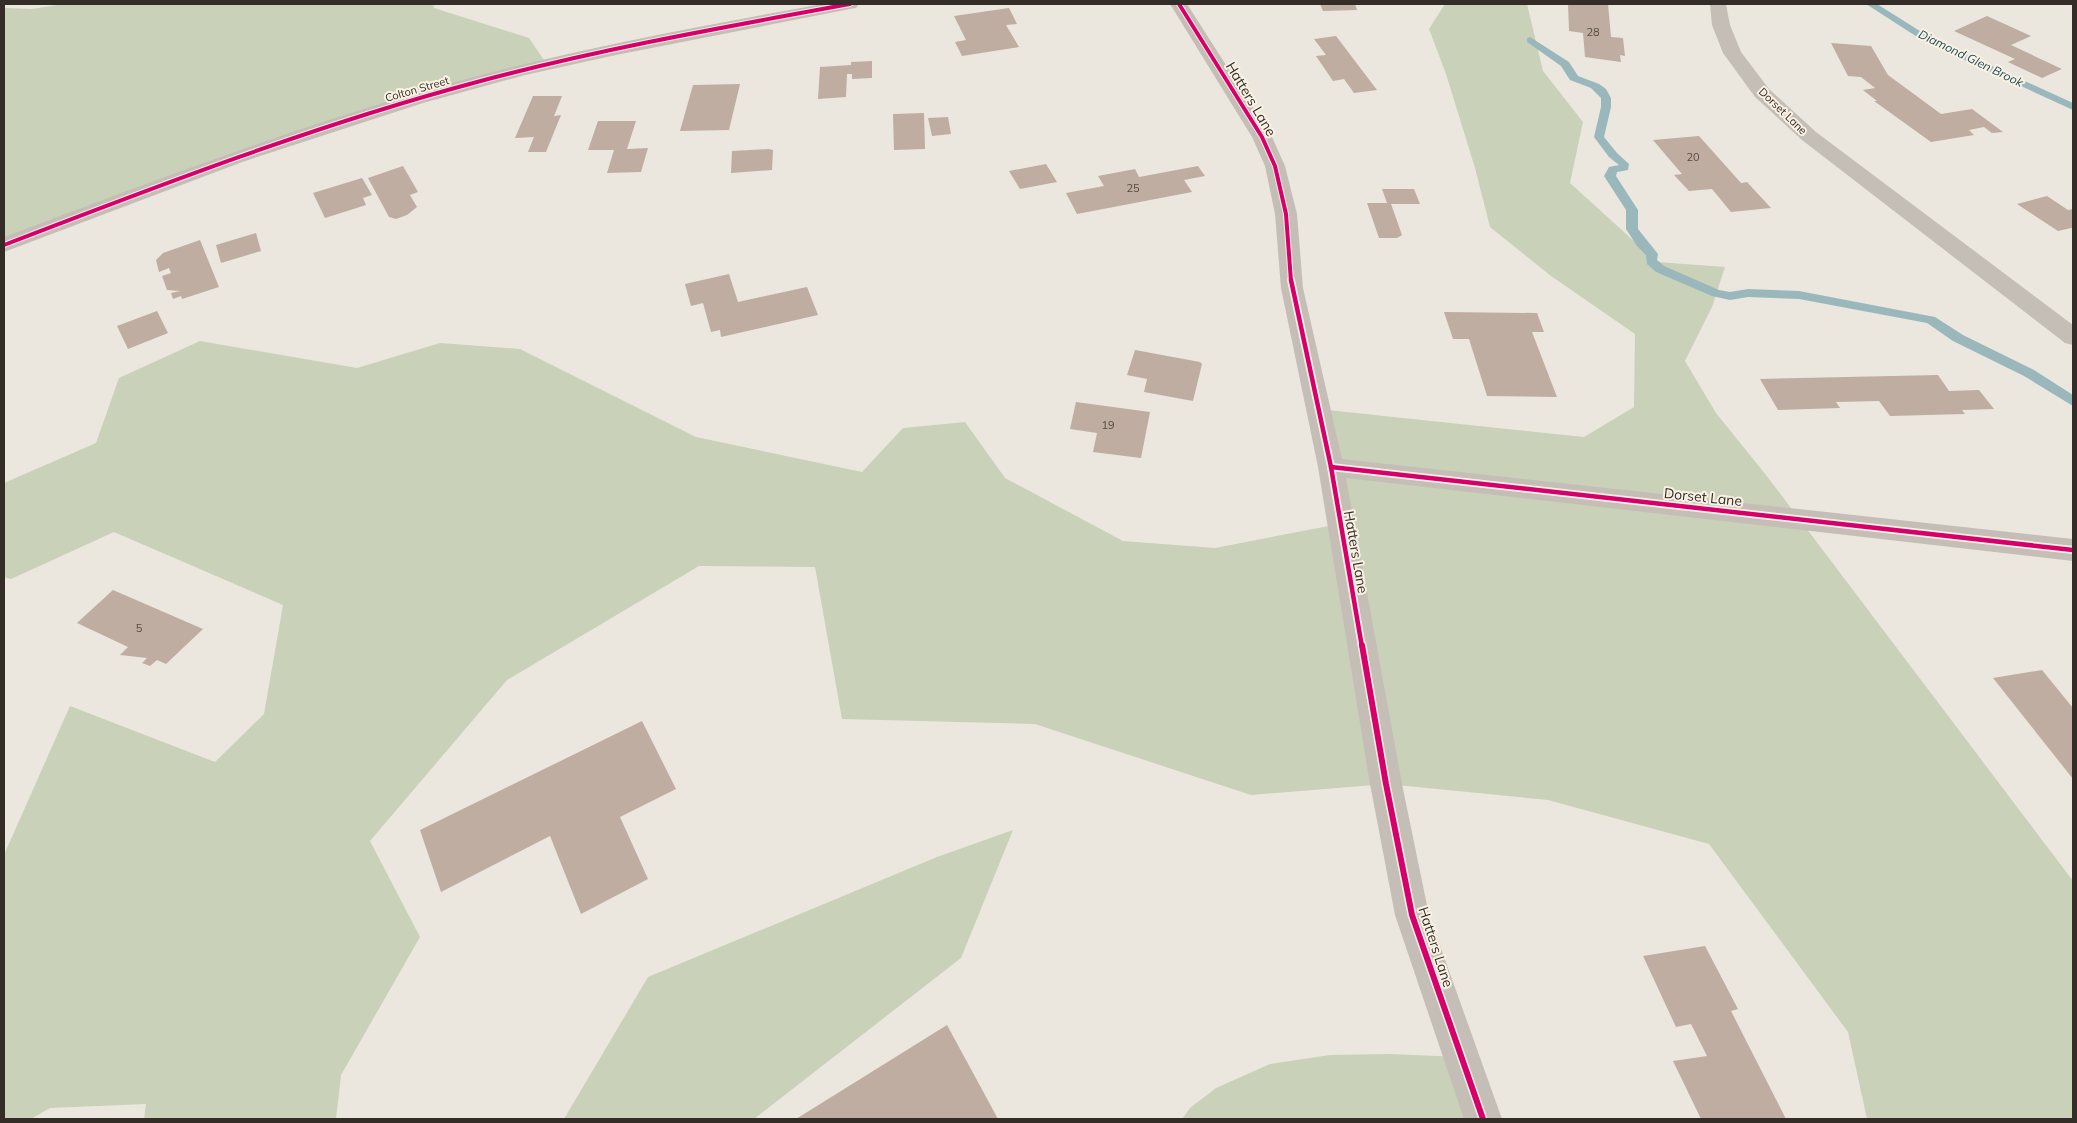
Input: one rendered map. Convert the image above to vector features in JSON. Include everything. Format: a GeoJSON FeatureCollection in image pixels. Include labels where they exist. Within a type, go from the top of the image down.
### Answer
{"type":"FeatureCollection","features":[{"type":"Feature","properties":{"kind":"street","name":"Colton Street"},"geometry":{"type":"LineString","coordinates":[[4,245],[203,169],[350,120],[477,82],[616,50],[850,4]]}},
{"type":"Feature","properties":{"kind":"street","name":"Hatters Lane"},"geometry":{"type":"LineString","coordinates":[[1179,4],[1262,137],[1275,166],[1286,214],[1292,288],[1331,466],[1379,745],[1412,915],[1483,1119]]}},
{"type":"Feature","properties":{"kind":"street","name":"Dorset Lane"},"geometry":{"type":"LineString","coordinates":[[1718,4],[1721,25],[1732,53],[1762,93],[1809,136],[2073,337]]}},
{"type":"Feature","properties":{"kind":"street","name":"Dorset Lane"},"geometry":{"type":"LineString","coordinates":[[1331,466],[2073,550]]}},
{"type":"Feature","properties":{"kind":"green space"},"geometry":{"type":"Polygon","coordinates":[[[63,4],[433,4],[434,8],[529,38],[548,66],[477,82],[203,169],[4,245],[4,8],[32,9],[63,4]]]}},
{"type":"Feature","properties":{"kind":"green space"},"geometry":{"type":"Polygon","coordinates":[[[1445,4],[1527,4],[1543,71],[1583,122],[1570,183],[1657,262],[1725,267],[1712,307],[1685,361],[1716,413],[1766,475],[2073,881],[2073,1119],[1867,1119],[1848,1032],[1709,844],[1548,800],[1386,784],[1251,795],[1035,724],[842,719],[815,567],[699,566],[507,680],[370,841],[420,937],[341,1075],[336,1119],[144,1119],[146,1104],[50,1108],[31,1119],[4,1119],[4,855],[70,706],[215,762],[264,714],[283,605],[114,532],[11,579],[4,577],[4,483],[96,443],[119,378],[200,341],[357,368],[440,343],[520,349],[696,437],[862,472],[903,428],[965,422],[1005,478],[1123,541],[1215,548],[1339,524],[1318,409],[1584,437],[1634,407],[1635,334],[1551,276],[1490,227],[1475,168],[1446,74],[1429,29],[1445,4]]]}},
{"type":"Feature","properties":{"kind":"green space"},"geometry":{"type":"Polygon","coordinates":[[[1013,830],[961,958],[754,1119],[564,1119],[648,977],[937,857],[1013,830]]]}},
{"type":"Feature","properties":{"kind":"green space"},"geometry":{"type":"Polygon","coordinates":[[[1389,1054],[1461,1057],[1483,1119],[1182,1119],[1190,1108],[1216,1088],[1270,1064],[1330,1055],[1389,1054]]]}},
{"type":"Feature","properties":{"kind":"building"},"geometry":{"type":"Polygon","coordinates":[[[1320,4],[1355,4],[1357,10],[1323,11],[1320,4]]]}},
{"type":"Feature","properties":{"kind":"building"},"geometry":{"type":"Polygon","coordinates":[[[1568,4],[1608,4],[1611,37],[1623,38],[1625,56],[1620,55],[1621,62],[1585,57],[1583,33],[1569,31],[1568,4]]]}},
{"type":"Feature","properties":{"kind":"building"},"geometry":{"type":"Polygon","coordinates":[[[1009,8],[1017,24],[1006,25],[1019,47],[962,56],[955,42],[966,40],[954,16],[1009,8]]]}},
{"type":"Feature","properties":{"kind":"building"},"geometry":{"type":"Polygon","coordinates":[[[1987,16],[2031,36],[2011,45],[2062,69],[2042,78],[2008,62],[2015,59],[1954,31],[1987,16]]]}},
{"type":"Feature","properties":{"kind":"building"},"geometry":{"type":"Polygon","coordinates":[[[1336,36],[1377,90],[1354,93],[1344,79],[1333,81],[1316,56],[1326,55],[1314,39],[1336,36]]]}},
{"type":"Feature","properties":{"kind":"building"},"geometry":{"type":"Polygon","coordinates":[[[1831,43],[1871,46],[1888,75],[1941,114],[1972,109],[2003,132],[1992,133],[1984,127],[1969,130],[1974,135],[1931,142],[1874,101],[1877,101],[1863,90],[1875,88],[1861,77],[1848,76],[1831,43]]]}},
{"type":"Feature","properties":{"kind":"building"},"geometry":{"type":"Polygon","coordinates":[[[872,61],[872,78],[852,79],[852,74],[847,74],[846,97],[818,99],[820,67],[851,65],[851,62],[872,61]]]}},
{"type":"Feature","properties":{"kind":"building"},"geometry":{"type":"Polygon","coordinates":[[[740,84],[729,130],[680,131],[693,85],[740,84]]]}},
{"type":"Feature","properties":{"kind":"building"},"geometry":{"type":"Polygon","coordinates":[[[533,96],[562,96],[554,116],[561,115],[546,152],[528,152],[534,137],[515,138],[533,96]]]}},
{"type":"Feature","properties":{"kind":"building"},"geometry":{"type":"Polygon","coordinates":[[[924,113],[925,149],[894,150],[893,114],[924,113]]]}},
{"type":"Feature","properties":{"kind":"building"},"geometry":{"type":"Polygon","coordinates":[[[948,117],[951,134],[932,136],[928,118],[948,117]]]}},
{"type":"Feature","properties":{"kind":"building"},"geometry":{"type":"Polygon","coordinates":[[[598,121],[636,121],[627,149],[648,148],[641,172],[607,173],[614,150],[588,150],[598,121]]]}},
{"type":"Feature","properties":{"kind":"building"},"geometry":{"type":"Polygon","coordinates":[[[1699,136],[1741,183],[1747,182],[1771,208],[1731,212],[1712,189],[1689,191],[1674,175],[1682,174],[1653,140],[1699,136]]]}},
{"type":"Feature","properties":{"kind":"building"},"geometry":{"type":"Polygon","coordinates":[[[773,150],[772,170],[731,173],[732,151],[773,150]]]}},
{"type":"Feature","properties":{"kind":"building"},"geometry":{"type":"Polygon","coordinates":[[[1046,164],[1057,182],[1020,189],[1009,171],[1046,164]]]}},
{"type":"Feature","properties":{"kind":"building"},"geometry":{"type":"Polygon","coordinates":[[[403,166],[418,192],[410,195],[417,207],[407,215],[396,219],[389,217],[368,178],[403,166]]]}},
{"type":"Feature","properties":{"kind":"building"},"geometry":{"type":"Polygon","coordinates":[[[1198,166],[1205,176],[1184,180],[1192,192],[1077,214],[1066,193],[1104,186],[1098,176],[1135,169],[1139,177],[1198,166]]]}},
{"type":"Feature","properties":{"kind":"building"},"geometry":{"type":"Polygon","coordinates":[[[362,178],[372,195],[363,198],[366,205],[325,218],[313,193],[362,178]]]}},
{"type":"Feature","properties":{"kind":"building"},"geometry":{"type":"Polygon","coordinates":[[[1382,189],[1414,189],[1420,204],[1391,204],[1402,235],[1397,238],[1379,238],[1367,203],[1387,203],[1382,189]]]}},
{"type":"Feature","properties":{"kind":"building"},"geometry":{"type":"Polygon","coordinates":[[[2047,196],[2068,210],[2073,209],[2073,229],[2058,231],[2017,204],[2047,196]]]}},
{"type":"Feature","properties":{"kind":"building"},"geometry":{"type":"Polygon","coordinates":[[[256,233],[261,251],[221,263],[216,245],[256,233]]]}},
{"type":"Feature","properties":{"kind":"building"},"geometry":{"type":"Polygon","coordinates":[[[200,240],[219,287],[182,299],[181,296],[173,299],[171,293],[180,291],[167,290],[162,276],[171,273],[169,268],[159,272],[156,260],[163,253],[200,240]]]}},
{"type":"Feature","properties":{"kind":"building"},"geometry":{"type":"Polygon","coordinates":[[[729,274],[738,302],[807,287],[818,315],[721,337],[720,330],[711,332],[703,303],[691,306],[685,284],[729,274]]]}},
{"type":"Feature","properties":{"kind":"building"},"geometry":{"type":"Polygon","coordinates":[[[157,311],[168,333],[128,349],[117,326],[157,311]]]}},
{"type":"Feature","properties":{"kind":"building"},"geometry":{"type":"Polygon","coordinates":[[[1444,312],[1537,313],[1544,332],[1532,332],[1557,397],[1487,396],[1469,339],[1453,339],[1444,312]]]}},
{"type":"Feature","properties":{"kind":"building"},"geometry":{"type":"Polygon","coordinates":[[[1135,350],[1200,362],[1202,364],[1193,401],[1144,392],[1147,379],[1127,375],[1135,350]]]}},
{"type":"Feature","properties":{"kind":"building"},"geometry":{"type":"Polygon","coordinates":[[[1938,375],[1949,391],[1979,390],[1994,409],[1962,410],[1965,414],[1890,416],[1879,401],[1836,402],[1840,408],[1778,410],[1760,379],[1938,375]]]}},
{"type":"Feature","properties":{"kind":"building"},"geometry":{"type":"Polygon","coordinates":[[[1076,402],[1150,412],[1141,458],[1093,452],[1097,433],[1070,429],[1076,402]]]}},
{"type":"Feature","properties":{"kind":"building"},"geometry":{"type":"Polygon","coordinates":[[[113,590],[203,629],[166,664],[157,660],[150,666],[142,663],[147,658],[120,655],[128,647],[77,623],[113,590]]]}},
{"type":"Feature","properties":{"kind":"building"},"geometry":{"type":"Polygon","coordinates":[[[2042,670],[2073,708],[2073,779],[1993,678],[2042,670]]]}},
{"type":"Feature","properties":{"kind":"building"},"geometry":{"type":"Polygon","coordinates":[[[642,721],[676,789],[620,817],[648,879],[581,914],[550,836],[441,892],[420,830],[642,721]]]}},
{"type":"Feature","properties":{"kind":"building"},"geometry":{"type":"Polygon","coordinates":[[[1705,946],[1738,1009],[1731,1011],[1786,1119],[1701,1119],[1673,1061],[1707,1056],[1691,1024],[1676,1027],[1643,956],[1705,946]]]}},
{"type":"Feature","properties":{"kind":"building"},"geometry":{"type":"Polygon","coordinates":[[[947,1025],[998,1119],[796,1119],[947,1025]]]}},
{"type":"Feature","properties":{"kind":"waterway","name":"Diamond Glen Brook"},"geometry":{"type":"LineString","coordinates":[[1871,4],[1928,40],[2073,107]]}},
{"type":"Feature","properties":{"kind":"waterway"},"geometry":{"type":"LineString","coordinates":[[1530,40],[1565,64],[1574,78],[1595,86],[1602,91],[1606,98],[1606,107],[1599,137],[1613,155],[1624,164],[1624,168],[1613,169],[1610,176],[1632,210],[1632,229],[1641,243],[1652,254],[1651,261],[1660,269],[1716,293],[1730,296],[1748,293],[1799,295],[1931,320],[1958,338],[2029,373],[2073,401]]}},
{"type":"Feature","properties":{"kind":"cycle path"},"geometry":{"type":"LineString","coordinates":[[4,245],[238,157],[417,99],[523,70],[616,49],[850,4]]}},
{"type":"Feature","properties":{"kind":"cycle path"},"geometry":{"type":"LineString","coordinates":[[1179,4],[1262,137],[1275,166],[1286,214],[1292,288],[1331,467],[1386,784],[1412,915],[1483,1119]]}},
{"type":"Feature","properties":{"kind":"cycle path"},"geometry":{"type":"LineString","coordinates":[[1331,467],[2073,550]]}}]}
